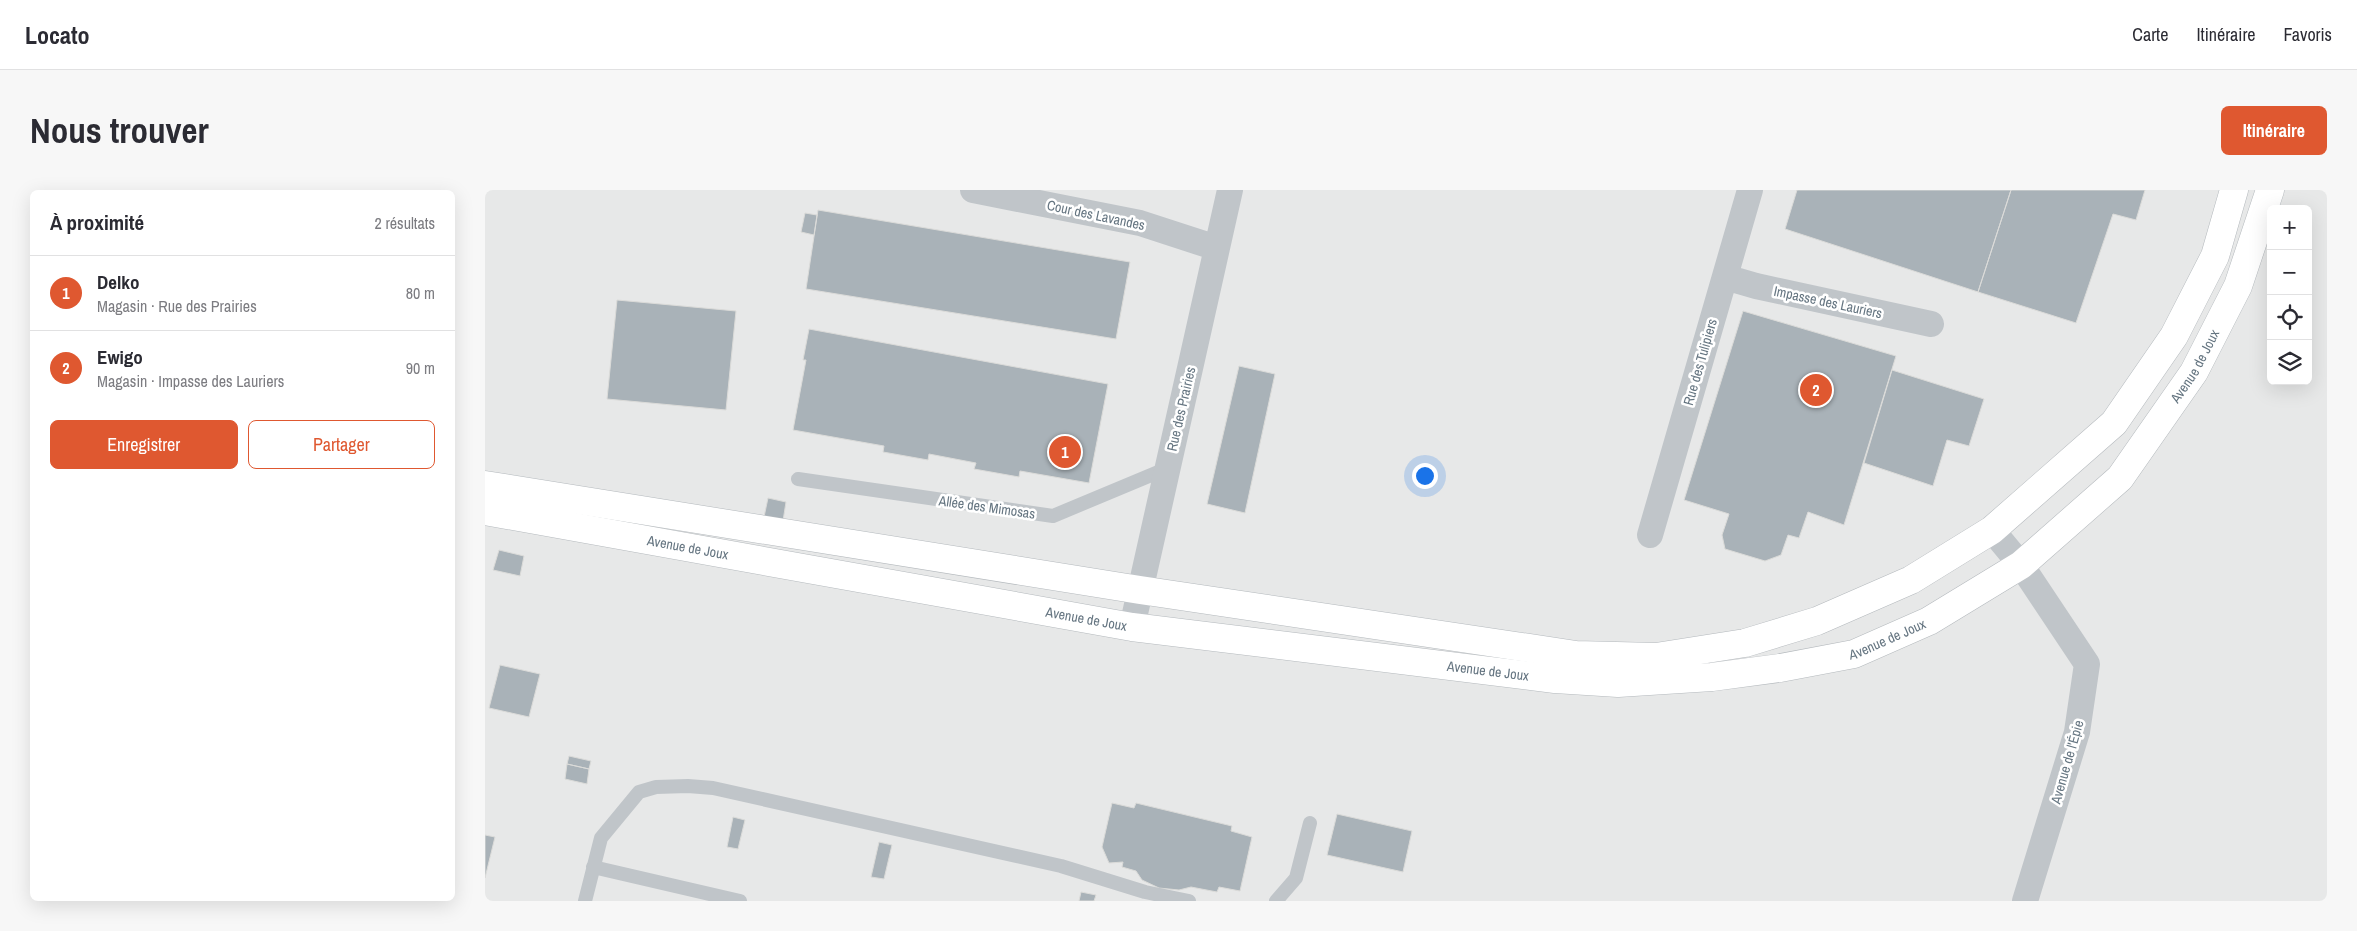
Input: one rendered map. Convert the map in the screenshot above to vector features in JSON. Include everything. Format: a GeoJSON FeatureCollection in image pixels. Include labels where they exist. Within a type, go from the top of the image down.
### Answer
{"type":"FeatureCollection","features":[{"type":"Feature","properties":{"kind":"main road","name":"Avenue de Joux"},"geometry":{"type":"LineString","coordinates":[[485,485],[1140,590],[1575,655],[1656,657],[1745,643],[1817,621],[1911,580],[1992,530],[2113,424],[2178,327],[2215,256],[2234,190]]}},
{"type":"Feature","properties":{"kind":"main road","name":"Avenue de Joux"},"geometry":{"type":"LineString","coordinates":[[485,511],[1132,627],[1555,679],[1618,683],[1712,678],[1780,668],[1854,654],[1929,621],[2021,565],[2120,478],[2194,372],[2238,286],[2270,190]]}},
{"type":"Feature","properties":{"kind":"street","name":"Cour des Lavandes"},"geometry":{"type":"LineString","coordinates":[[973,190],[1140,222],[1217,248]]}},
{"type":"Feature","properties":{"kind":"street","name":"Rue des Prairies"},"geometry":{"type":"LineString","coordinates":[[1132,627],[1230,190]]}},
{"type":"Feature","properties":{"kind":"street","name":"Rue des Tulipiers"},"geometry":{"type":"LineString","coordinates":[[1650,535],[1750,190]]}},
{"type":"Feature","properties":{"kind":"street","name":"Impasse des Lauriers"},"geometry":{"type":"LineString","coordinates":[[1725,277],[1756,286],[1931,324]]}},
{"type":"Feature","properties":{"kind":"street","name":"Avenue de l'Épie"},"geometry":{"type":"LineString","coordinates":[[1992,530],[2021,565],[2087,664],[2077,732],[2025,901]]}},
{"type":"Feature","properties":{"kind":"lane","name":"Allée des Mimosas"},"geometry":{"type":"LineString","coordinates":[[798,479],[1053,516],[1168,468]]}},
{"type":"Feature","properties":{"kind":"lane"},"geometry":{"type":"LineString","coordinates":[[585,901],[601,838],[639,792],[656,787],[687,786],[713,788],[1061,866],[1166,899],[1189,901]]}},
{"type":"Feature","properties":{"kind":"lane"},"geometry":{"type":"LineString","coordinates":[[1276,901],[1296,878],[1311,823]]}},
{"type":"Feature","properties":{"kind":"lane"},"geometry":{"type":"LineString","coordinates":[[593,867],[740,901]]}},
{"type":"Feature","properties":{"kind":"shaded area"},"geometry":{"type":"Polygon","coordinates":[[[485,190],[2327,190],[2327,901],[485,901],[485,190]]]}},
{"type":"Feature","properties":{"kind":"building"},"geometry":{"type":"Polygon","coordinates":[[[1797,190],[2011,190],[1978,292],[1785,229],[1797,190]]]}},
{"type":"Feature","properties":{"kind":"building"},"geometry":{"type":"Polygon","coordinates":[[[2011,190],[2145,190],[2136,220],[2113,214],[2076,323],[1978,292],[2011,190]]]}},
{"type":"Feature","properties":{"kind":"building"},"geometry":{"type":"Polygon","coordinates":[[[818,210],[1130,262],[1116,339],[806,289],[818,210]]]}},
{"type":"Feature","properties":{"kind":"building"},"geometry":{"type":"Polygon","coordinates":[[[805,213],[817,215],[814,235],[801,232],[805,213]]]}},
{"type":"Feature","properties":{"kind":"building"},"geometry":{"type":"Polygon","coordinates":[[[617,300],[736,311],[726,410],[607,399],[617,300]]]}},
{"type":"Feature","properties":{"kind":"building"},"geometry":{"type":"Polygon","coordinates":[[[1743,311],[1896,356],[1844,525],[1808,512],[1799,538],[1788,535],[1781,555],[1765,561],[1725,549],[1722,535],[1729,514],[1684,500],[1743,311]]]}},
{"type":"Feature","properties":{"kind":"building"},"geometry":{"type":"Polygon","coordinates":[[[809,329],[1108,384],[1089,483],[1020,471],[1019,477],[974,469],[976,463],[929,454],[928,460],[883,452],[884,446],[793,430],[806,360],[803,360],[809,329]]]}},
{"type":"Feature","properties":{"kind":"building"},"geometry":{"type":"Polygon","coordinates":[[[1239,366],[1275,374],[1245,513],[1207,504],[1239,366]]]}},
{"type":"Feature","properties":{"kind":"building"},"geometry":{"type":"Polygon","coordinates":[[[1892,370],[1984,399],[1969,446],[1947,440],[1933,486],[1864,463],[1892,370]]]}},
{"type":"Feature","properties":{"kind":"building"},"geometry":{"type":"Polygon","coordinates":[[[768,498],[786,502],[783,521],[764,517],[768,498]]]}},
{"type":"Feature","properties":{"kind":"building"},"geometry":{"type":"Polygon","coordinates":[[[499,550],[524,556],[520,576],[493,570],[499,550]]]}},
{"type":"Feature","properties":{"kind":"building"},"geometry":{"type":"Polygon","coordinates":[[[500,665],[540,674],[529,717],[489,708],[500,665]]]}},
{"type":"Feature","properties":{"kind":"building"},"geometry":{"type":"Polygon","coordinates":[[[569,756],[591,761],[589,769],[567,764],[569,756]]]}},
{"type":"Feature","properties":{"kind":"building"},"geometry":{"type":"Polygon","coordinates":[[[567,764],[589,769],[587,784],[565,779],[567,764]]]}},
{"type":"Feature","properties":{"kind":"building"},"geometry":{"type":"Polygon","coordinates":[[[1112,803],[1134,808],[1136,803],[1232,826],[1231,831],[1252,837],[1240,891],[1219,887],[1217,892],[1191,887],[1179,890],[1159,888],[1142,880],[1136,871],[1122,867],[1123,862],[1109,863],[1102,847],[1112,803]]]}},
{"type":"Feature","properties":{"kind":"building"},"geometry":{"type":"Polygon","coordinates":[[[1337,814],[1412,831],[1403,872],[1327,855],[1337,814]]]}},
{"type":"Feature","properties":{"kind":"building"},"geometry":{"type":"Polygon","coordinates":[[[733,817],[745,820],[738,849],[727,847],[733,817]]]}},
{"type":"Feature","properties":{"kind":"building"},"geometry":{"type":"Polygon","coordinates":[[[485,835],[495,837],[485,878],[485,835]]]}},
{"type":"Feature","properties":{"kind":"building"},"geometry":{"type":"Polygon","coordinates":[[[879,842],[892,845],[884,879],[871,877],[879,842]]]}},
{"type":"Feature","properties":{"kind":"building"},"geometry":{"type":"Polygon","coordinates":[[[1081,892],[1096,895],[1094,901],[1079,901],[1081,892]]]}},
{"type":"Feature","properties":{"kind":"place","name":"Ewigo"},"geometry":{"type":"Point","coordinates":[1816,390]}},
{"type":"Feature","properties":{"kind":"place","name":"Delko"},"geometry":{"type":"Point","coordinates":[1065,452]}}]}
